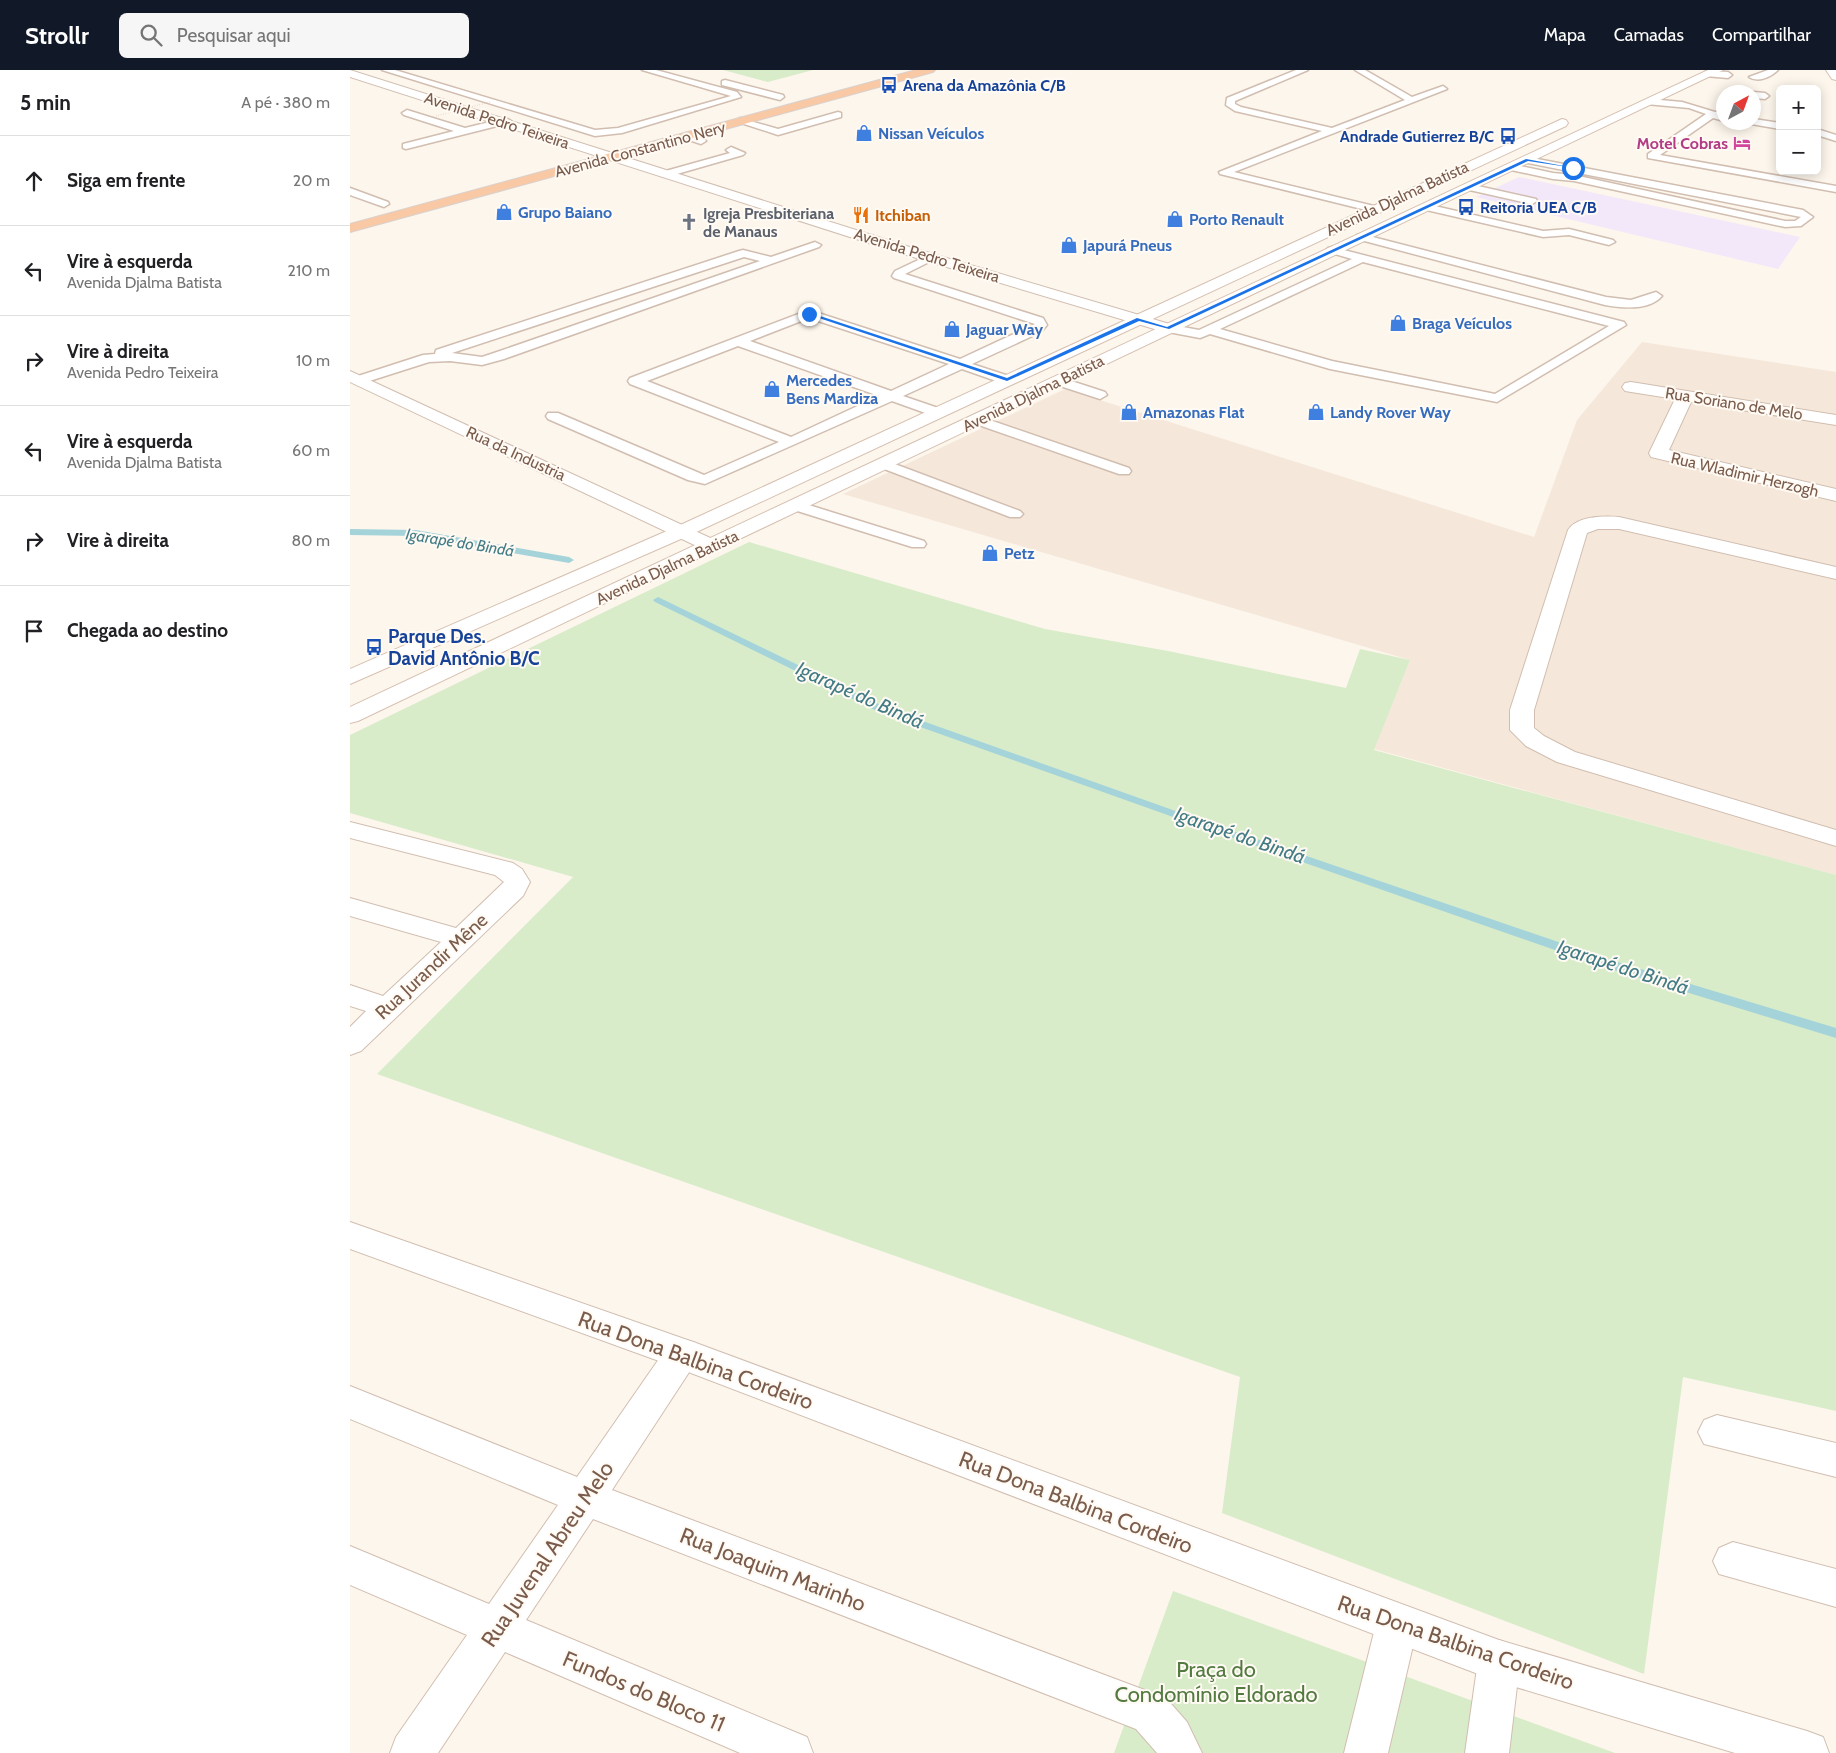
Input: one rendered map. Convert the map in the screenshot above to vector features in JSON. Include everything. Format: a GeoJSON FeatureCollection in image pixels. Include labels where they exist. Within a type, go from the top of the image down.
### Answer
{"type":"FeatureCollection","features":[{"type":"Feature","properties":{"kind":"highway","name":"Avenida Constantino Nery"},"geometry":{"type":"LineString","coordinates":[[350,228],[718,127],[739,127],[929,70]]}},
{"type":"Feature","properties":{"kind":"highway","name":"Avenida Constantino Nery"},"geometry":{"type":"LineString","coordinates":[[412,197],[872,72]]}},
{"type":"Feature","properties":{"kind":"highway"},"geometry":{"type":"LineString","coordinates":[[358,211],[388,203]]}},
{"type":"Feature","properties":{"kind":"street"},"geometry":{"type":"LineString","coordinates":[[1832,70],[1836,77]]}},
{"type":"Feature","properties":{"kind":"street","name":"Avenida Pedro Teixeira"},"geometry":{"type":"LineString","coordinates":[[350,72],[499,119],[587,150],[1167,328]]}},
{"type":"Feature","properties":{"kind":"street","name":"Avenida Djalma Batista"},"geometry":{"type":"LineString","coordinates":[[350,716],[978,420],[1332,250],[1491,176],[1511,174],[1527,160],[1664,95],[1718,73]]}},
{"type":"Feature","properties":{"kind":"street","name":"Avenida Djalma Batista"},"geometry":{"type":"LineString","coordinates":[[350,677],[683,531],[1374,208],[1572,118]]}},
{"type":"Feature","properties":{"kind":"street","name":"Avenida Pedro Teixeira"},"geometry":{"type":"LineString","coordinates":[[1075,299],[1099,323],[1099,331],[1088,342]]}},
{"type":"Feature","properties":{"kind":"street","name":"Rua da Industria"},"geometry":{"type":"LineString","coordinates":[[355,378],[712,546]]}},
{"type":"Feature","properties":{"kind":"street","name":"Rua Soriano de Melo"},"geometry":{"type":"LineString","coordinates":[[1632,387],[1836,420]]}},
{"type":"Feature","properties":{"kind":"street","name":"Rua Wladimir Herzogh"},"geometry":{"type":"LineString","coordinates":[[1686,395],[1658,452],[1674,458],[1836,495]]}},
{"type":"Feature","properties":{"kind":"street"},"geometry":{"type":"LineString","coordinates":[[1836,573],[1619,524],[1602,522],[1587,525],[1578,530],[1522,710],[1522,730],[1535,741],[1566,757],[1836,838]]}},
{"type":"Feature","properties":{"kind":"street","name":"Rua Jurandir Mêne"},"geometry":{"type":"LineString","coordinates":[[350,830],[504,870],[513,875],[517,882],[513,890],[350,1044]]}},
{"type":"Feature","properties":{"kind":"street"},"geometry":{"type":"LineString","coordinates":[[350,907],[461,939]]}},
{"type":"Feature","properties":{"kind":"street"},"geometry":{"type":"LineString","coordinates":[[350,995],[387,1008]]}},
{"type":"Feature","properties":{"kind":"street","name":"Rua Dona Balbina Cordeiro"},"geometry":{"type":"LineString","coordinates":[[350,1235],[683,1354],[1397,1624],[1500,1661],[1807,1753]]}},
{"type":"Feature","properties":{"kind":"street","name":"Rua Juvenal Abreu Melo"},"geometry":{"type":"LineString","coordinates":[[412,1753],[683,1354]]}},
{"type":"Feature","properties":{"kind":"street","name":"Rua Joaquim Marinho"},"geometry":{"type":"LineString","coordinates":[[350,1402],[585,1498],[1151,1713],[1172,1737],[1180,1753]]}},
{"type":"Feature","properties":{"kind":"street"},"geometry":{"type":"LineString","coordinates":[[1717,1432],[1836,1460]]}},
{"type":"Feature","properties":{"kind":"street"},"geometry":{"type":"LineString","coordinates":[[1733,1560],[1836,1588]]}},
{"type":"Feature","properties":{"kind":"street","name":"Fundos do Bloco 11"},"geometry":{"type":"LineString","coordinates":[[350,1565],[791,1753]]}},
{"type":"Feature","properties":{"kind":"street"},"geometry":{"type":"LineString","coordinates":[[1366,1753],[1397,1624]]}},
{"type":"Feature","properties":{"kind":"street"},"geometry":{"type":"LineString","coordinates":[[1487,1753],[1500,1661]]}},
{"type":"Feature","properties":{"kind":"lane"},"geometry":{"type":"LineString","coordinates":[[386,70],[595,133],[619,131],[738,97],[734,94],[646,70]]}},
{"type":"Feature","properties":{"kind":"lane"},"geometry":{"type":"LineString","coordinates":[[679,70],[780,97]]}},
{"type":"Feature","properties":{"kind":"lane"},"geometry":{"type":"LineString","coordinates":[[1304,70],[1230,100],[1231,105],[1238,109],[1333,132]]}},
{"type":"Feature","properties":{"kind":"lane"},"geometry":{"type":"LineString","coordinates":[[1359,70],[1412,101]]}},
{"type":"Feature","properties":{"kind":"lane"},"geometry":{"type":"LineString","coordinates":[[1753,77],[1764,76],[1774,70]]}},
{"type":"Feature","properties":{"kind":"lane"},"geometry":{"type":"LineString","coordinates":[[1374,208],[1224,172],[1443,89]]}},
{"type":"Feature","properties":{"kind":"lane"},"geometry":{"type":"LineString","coordinates":[[1664,95],[1702,103],[1716,112]]}},
{"type":"Feature","properties":{"kind":"lane"},"geometry":{"type":"LineString","coordinates":[[1761,96],[1765,96]]}},
{"type":"Feature","properties":{"kind":"lane"},"geometry":{"type":"LineString","coordinates":[[617,126],[712,100]]}},
{"type":"Feature","properties":{"kind":"lane"},"geometry":{"type":"LineString","coordinates":[[1649,102],[1695,107],[1716,113]]}},
{"type":"Feature","properties":{"kind":"lane"},"geometry":{"type":"LineString","coordinates":[[407,113],[463,131]]}},
{"type":"Feature","properties":{"kind":"lane"},"geometry":{"type":"LineString","coordinates":[[757,136],[838,115]]}},
{"type":"Feature","properties":{"kind":"lane"},"geometry":{"type":"LineString","coordinates":[[1761,115],[1776,116]]}},
{"type":"Feature","properties":{"kind":"lane"},"geometry":{"type":"LineString","coordinates":[[1716,118],[1651,156],[1836,188]]}},
{"type":"Feature","properties":{"kind":"lane"},"geometry":{"type":"LineString","coordinates":[[395,143],[452,128],[499,119]]}},
{"type":"Feature","properties":{"kind":"lane"},"geometry":{"type":"LineString","coordinates":[[406,146],[499,119]]}},
{"type":"Feature","properties":{"kind":"lane"},"geometry":{"type":"LineString","coordinates":[[1761,123],[1776,125]]}},
{"type":"Feature","properties":{"kind":"lane"},"geometry":{"type":"LineString","coordinates":[[739,127],[778,132]]}},
{"type":"Feature","properties":{"kind":"lane"},"geometry":{"type":"LineString","coordinates":[[1821,133],[1836,138]]}},
{"type":"Feature","properties":{"kind":"lane"},"geometry":{"type":"LineString","coordinates":[[686,136],[701,141]]}},
{"type":"Feature","properties":{"kind":"lane"},"geometry":{"type":"LineString","coordinates":[[666,174],[740,153],[731,150]]}},
{"type":"Feature","properties":{"kind":"lane"},"geometry":{"type":"LineString","coordinates":[[1511,174],[1559,176],[1593,182],[1785,224],[1797,224],[1808,216],[1804,213],[1527,160]]}},
{"type":"Feature","properties":{"kind":"lane"},"geometry":{"type":"LineString","coordinates":[[1559,176],[1573,168]]}},
{"type":"Feature","properties":{"kind":"lane"},"geometry":{"type":"LineString","coordinates":[[1469,187],[1532,201]]}},
{"type":"Feature","properties":{"kind":"lane"},"geometry":{"type":"LineString","coordinates":[[350,191],[388,203]]}},
{"type":"Feature","properties":{"kind":"lane"},"geometry":{"type":"LineString","coordinates":[[1447,197],[1462,201]]}},
{"type":"Feature","properties":{"kind":"lane"},"geometry":{"type":"LineString","coordinates":[[1426,207],[1543,234],[1569,232],[1609,242]]}},
{"type":"Feature","properties":{"kind":"lane"},"geometry":{"type":"LineString","coordinates":[[1552,221],[1565,226],[1569,232]]}},
{"type":"Feature","properties":{"kind":"lane"},"geometry":{"type":"LineString","coordinates":[[1361,237],[1605,301],[1628,305],[1642,303],[1656,296]]}},
{"type":"Feature","properties":{"kind":"lane"},"geometry":{"type":"LineString","coordinates":[[428,358],[450,357],[482,361],[815,245]]}},
{"type":"Feature","properties":{"kind":"lane"},"geometry":{"type":"LineString","coordinates":[[1210,330],[1330,365],[1497,398],[1620,325],[1332,250]]}},
{"type":"Feature","properties":{"kind":"lane"},"geometry":{"type":"LineString","coordinates":[[355,378],[428,358],[743,253],[771,260]]}},
{"type":"Feature","properties":{"kind":"lane"},"geometry":{"type":"LineString","coordinates":[[553,416],[693,477],[705,480],[1037,329],[1041,325],[1039,321],[898,276],[899,273],[931,257]]}},
{"type":"Feature","properties":{"kind":"lane"},"geometry":{"type":"LineString","coordinates":[[1167,328],[1200,334],[1362,258]]}},
{"type":"Feature","properties":{"kind":"lane"},"geometry":{"type":"LineString","coordinates":[[791,442],[635,381],[809,314],[1007,380]]}},
{"type":"Feature","properties":{"kind":"lane"},"geometry":{"type":"LineString","coordinates":[[737,342],[936,412]]}},
{"type":"Feature","properties":{"kind":"lane"},"geometry":{"type":"LineString","coordinates":[[1058,381],[1100,395]]}},
{"type":"Feature","properties":{"kind":"lane"},"geometry":{"type":"LineString","coordinates":[[978,420],[1124,471]]}},
{"type":"Feature","properties":{"kind":"lane"},"geometry":{"type":"LineString","coordinates":[[884,464],[1015,514]]}},
{"type":"Feature","properties":{"kind":"lane"},"geometry":{"type":"LineString","coordinates":[[796,506],[918,544]]}},
{"type":"Feature","properties":{"kind":"path"},"geometry":{"type":"LineString","coordinates":[[436,116],[490,102]]}},
{"type":"Feature","properties":{"kind":"shaded area"},"geometry":{"type":"Polygon","coordinates":[[[1519,177],[1800,237],[1778,269],[1476,197],[1519,177]]]}},
{"type":"Feature","properties":{"kind":"shaded area"},"geometry":{"type":"Polygon","coordinates":[[[1642,342],[1836,372],[1836,875],[1374,749],[1410,660],[843,494],[1065,389],[1534,537],[1577,420],[1642,342]]]}},
{"type":"Feature","properties":{"kind":"green space"},"geometry":{"type":"Polygon","coordinates":[[[723,70],[813,70],[768,82],[723,70]]]}},
{"type":"Feature","properties":{"kind":"green space"},"geometry":{"type":"Polygon","coordinates":[[[749,542],[1045,629],[1168,651],[1346,688],[1360,649],[1410,660],[1374,750],[1836,875],[1836,1411],[1683,1377],[1644,1674],[1222,1513],[1240,1377],[377,1074],[573,877],[350,813],[350,735],[749,542]]]}},
{"type":"Feature","properties":{"kind":"green space","name":"Praça do Condomínio Eldorado"},"geometry":{"type":"Polygon","coordinates":[[[1173,1591],[1615,1753],[1114,1753],[1173,1591]]]}},
{"type":"Feature","properties":{"kind":"waterway","name":"Igarapé do Bindá"},"geometry":{"type":"LineString","coordinates":[[350,532],[416,533],[569,560]]}},
{"type":"Feature","properties":{"kind":"waterway","name":"Igarapé do Bindá"},"geometry":{"type":"LineString","coordinates":[[658,600],[885,711],[1194,821],[1606,963],[1836,1033]]}},
{"type":"Feature","properties":{"kind":"place","name":"Arena da Amazônia C/B"},"geometry":{"type":"Point","coordinates":[889,85]}},
{"type":"Feature","properties":{"kind":"place","name":"Nissan Veículos"},"geometry":{"type":"Point","coordinates":[864,133]}},
{"type":"Feature","properties":{"kind":"place","name":"Andrade Gutierrez B/C"},"geometry":{"type":"Point","coordinates":[1508,136]}},
{"type":"Feature","properties":{"kind":"place","name":"Motel Cobras"},"geometry":{"type":"Point","coordinates":[1742,143]}},
{"type":"Feature","properties":{"kind":"place","name":"Reitoria UEA C/B"},"geometry":{"type":"Point","coordinates":[1466,207]}},
{"type":"Feature","properties":{"kind":"place","name":"Grupo Baiano"},"geometry":{"type":"Point","coordinates":[504,212]}},
{"type":"Feature","properties":{"kind":"place","name":"Itchiban"},"geometry":{"type":"Point","coordinates":[861,215]}},
{"type":"Feature","properties":{"kind":"place","name":"Porto Renault"},"geometry":{"type":"Point","coordinates":[1175,219]}},
{"type":"Feature","properties":{"kind":"place","name":"Igreja Presbiteriana de Manaus"},"geometry":{"type":"Point","coordinates":[689,222]}},
{"type":"Feature","properties":{"kind":"place","name":"Japurá Pneus"},"geometry":{"type":"Point","coordinates":[1069,245]}},
{"type":"Feature","properties":{"kind":"place","name":"Braga Veículos"},"geometry":{"type":"Point","coordinates":[1398,323]}},
{"type":"Feature","properties":{"kind":"place","name":"Jaguar Way"},"geometry":{"type":"Point","coordinates":[952,329]}},
{"type":"Feature","properties":{"kind":"place","name":"Mercedes Bens Mardiza"},"geometry":{"type":"Point","coordinates":[772,389]}},
{"type":"Feature","properties":{"kind":"place","name":"Amazonas Flat"},"geometry":{"type":"Point","coordinates":[1129,412]}},
{"type":"Feature","properties":{"kind":"place","name":"Landy Rover Way"},"geometry":{"type":"Point","coordinates":[1316,412]}},
{"type":"Feature","properties":{"kind":"place","name":"Petz"},"geometry":{"type":"Point","coordinates":[990,553]}},
{"type":"Feature","properties":{"kind":"place","name":"Parque Des. David Antônio B/C"},"geometry":{"type":"Point","coordinates":[374,647]}},
{"type":"Feature","properties":{"kind":"route"},"geometry":{"type":"LineString","coordinates":[[809,314],[1007,380],[1139,319],[1167,328],[1527,160],[1573,168]]}}]}
